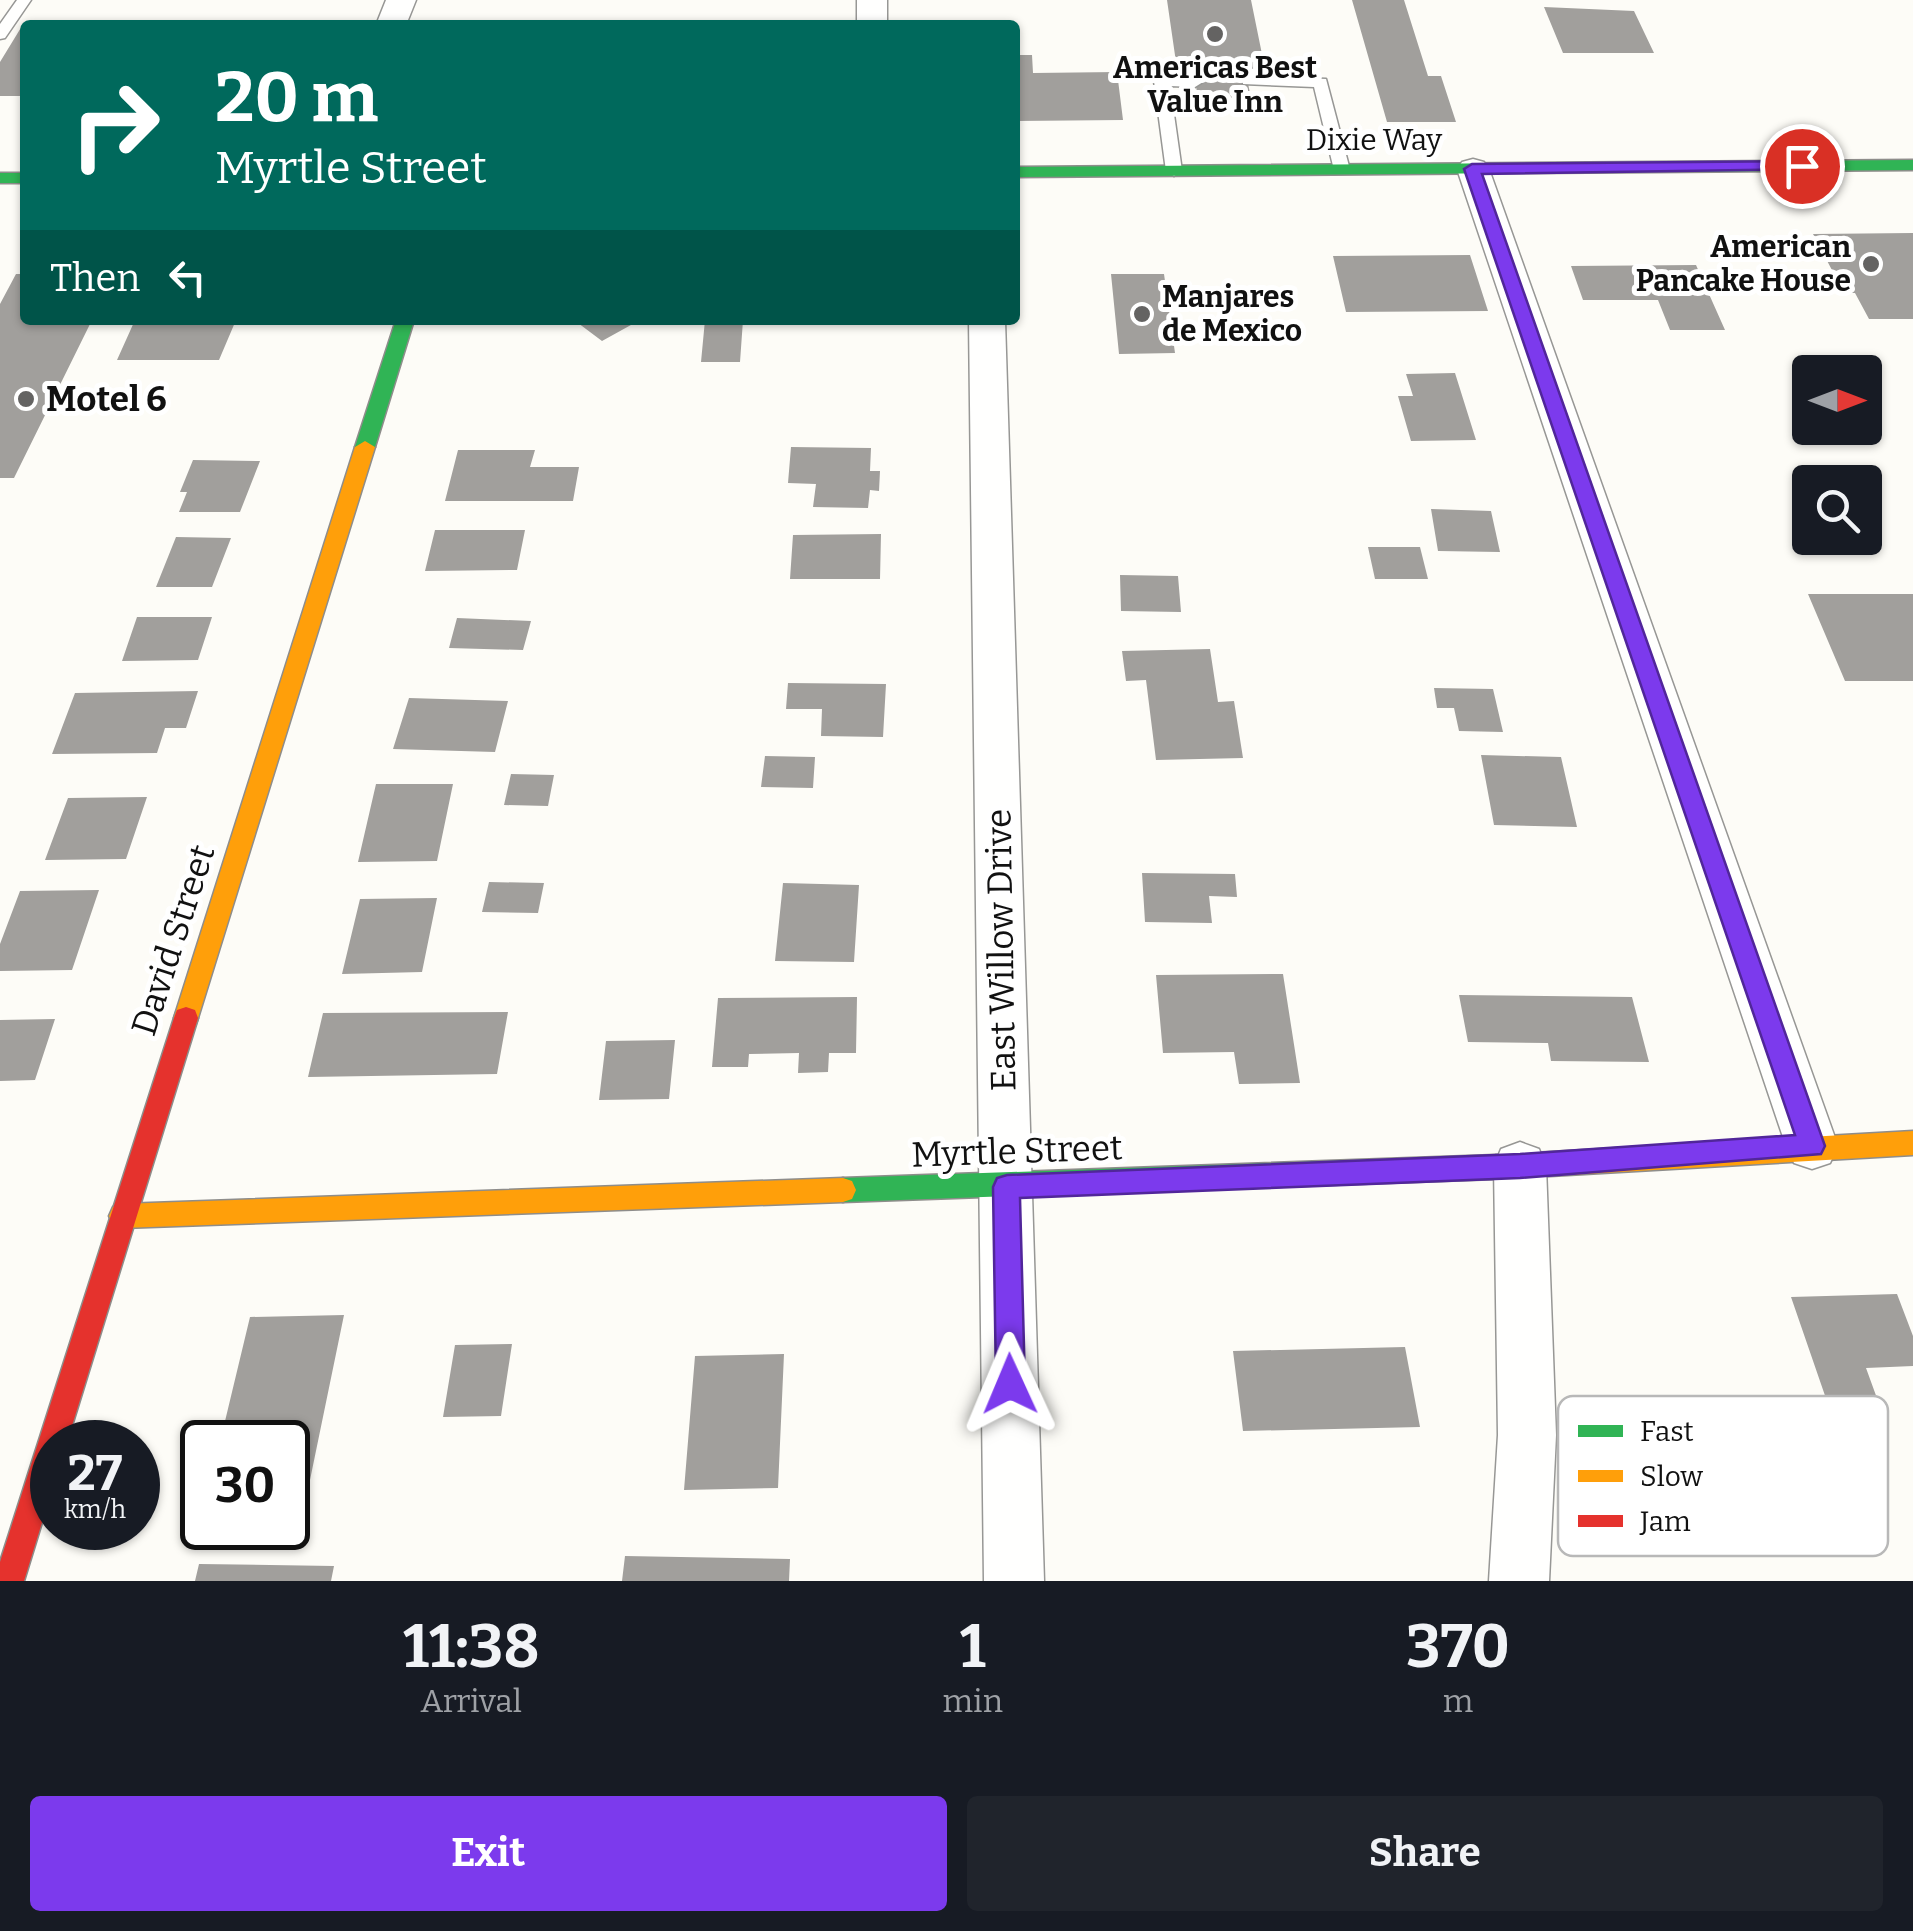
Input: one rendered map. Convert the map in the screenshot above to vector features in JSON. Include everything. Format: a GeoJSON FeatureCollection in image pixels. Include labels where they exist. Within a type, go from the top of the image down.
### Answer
{"type":"FeatureCollection","features":[{"type":"Feature","properties":{"kind":"street","name":"Dixie Way"},"geometry":{"type":"LineString","coordinates":[[1020,172],[1913,165]]}},
{"type":"Feature","properties":{"kind":"street"},"geometry":{"type":"LineString","coordinates":[[1472,169],[1812,1146]]}},
{"type":"Feature","properties":{"kind":"street","name":"David Street"},"geometry":{"type":"LineString","coordinates":[[9,1581],[403,325]]}},
{"type":"Feature","properties":{"kind":"street","name":"East Willow Drive"},"geometry":{"type":"LineString","coordinates":[[987,325],[1014,1581]]}},
{"type":"Feature","properties":{"kind":"street","name":"Myrtle Street"},"geometry":{"type":"LineString","coordinates":[[122,1216],[1007,1187],[1520,1166],[1913,1143]]}},
{"type":"Feature","properties":{"kind":"street"},"geometry":{"type":"LineString","coordinates":[[1519,1581],[1527,1435],[1520,1166]]}},
{"type":"Feature","properties":{"kind":"lane"},"geometry":{"type":"LineString","coordinates":[[0,35],[24,0]]}},
{"type":"Feature","properties":{"kind":"lane"},"geometry":{"type":"LineString","coordinates":[[1174,171],[1162,81],[1195,82]]}},
{"type":"Feature","properties":{"kind":"lane"},"geometry":{"type":"LineString","coordinates":[[1248,81],[1321,82],[1342,170]]}},
{"type":"Feature","properties":{"kind":"building","name":"Americas Best Value Inn"},"geometry":{"type":"Polygon","coordinates":[[[1167,0],[1251,0],[1265,69],[1245,69],[1251,98],[1198,98],[1193,69],[1177,69],[1167,0]]]}},
{"type":"Feature","properties":{"kind":"building"},"geometry":{"type":"Polygon","coordinates":[[[1352,0],[1404,0],[1428,76],[1441,76],[1456,122],[1387,122],[1352,0]]]}},
{"type":"Feature","properties":{"kind":"building"},"geometry":{"type":"Polygon","coordinates":[[[1544,7],[1634,11],[1654,53],[1563,53],[1544,7]]]}},
{"type":"Feature","properties":{"kind":"building"},"geometry":{"type":"Polygon","coordinates":[[[20,29],[20,96],[0,96],[0,62],[20,29]]]}},
{"type":"Feature","properties":{"kind":"building"},"geometry":{"type":"Polygon","coordinates":[[[1020,55],[1032,55],[1033,73],[1117,72],[1123,120],[1020,121],[1020,55]]]}},
{"type":"Feature","properties":{"kind":"building","name":"American Pancake House"},"geometry":{"type":"Polygon","coordinates":[[[1913,233],[1913,319],[1869,319],[1855,293],[1844,293],[1813,234],[1913,233]]]}},
{"type":"Feature","properties":{"kind":"building"},"geometry":{"type":"Polygon","coordinates":[[[1470,255],[1488,311],[1346,312],[1333,256],[1470,255]]]}},
{"type":"Feature","properties":{"kind":"building"},"geometry":{"type":"Polygon","coordinates":[[[1696,265],[1725,330],[1670,330],[1658,300],[1583,300],[1571,266],[1696,265]]]}},
{"type":"Feature","properties":{"kind":"building","name":"Motel 6"},"geometry":{"type":"Polygon","coordinates":[[[16,274],[20,274],[20,325],[90,325],[14,478],[0,478],[0,304],[16,274]]]}},
{"type":"Feature","properties":{"kind":"building","name":"Manjares de Mexico"},"geometry":{"type":"Polygon","coordinates":[[[1111,274],[1164,274],[1175,353],[1119,354],[1111,274]]]}},
{"type":"Feature","properties":{"kind":"building"},"geometry":{"type":"Polygon","coordinates":[[[133,325],[234,325],[219,360],[117,360],[133,325]]]}},
{"type":"Feature","properties":{"kind":"building"},"geometry":{"type":"Polygon","coordinates":[[[581,325],[631,325],[602,341],[581,325]]]}},
{"type":"Feature","properties":{"kind":"building"},"geometry":{"type":"Polygon","coordinates":[[[705,325],[743,325],[740,362],[701,362],[705,325]]]}},
{"type":"Feature","properties":{"kind":"building"},"geometry":{"type":"Polygon","coordinates":[[[1455,373],[1476,440],[1411,441],[1398,396],[1413,396],[1406,374],[1455,373]]]}},
{"type":"Feature","properties":{"kind":"building"},"geometry":{"type":"Polygon","coordinates":[[[791,447],[871,448],[870,471],[880,471],[879,491],[870,490],[868,508],[813,507],[816,484],[788,483],[791,447]]]}},
{"type":"Feature","properties":{"kind":"building"},"geometry":{"type":"Polygon","coordinates":[[[458,450],[535,450],[530,467],[579,467],[573,501],[445,501],[458,450]]]}},
{"type":"Feature","properties":{"kind":"building"},"geometry":{"type":"Polygon","coordinates":[[[193,460],[260,461],[240,512],[179,512],[187,492],[180,492],[193,460]]]}},
{"type":"Feature","properties":{"kind":"building"},"geometry":{"type":"Polygon","coordinates":[[[1431,509],[1491,511],[1500,552],[1438,551],[1431,509]]]}},
{"type":"Feature","properties":{"kind":"building"},"geometry":{"type":"Polygon","coordinates":[[[435,530],[525,530],[517,570],[425,571],[435,530]]]}},
{"type":"Feature","properties":{"kind":"building"},"geometry":{"type":"Polygon","coordinates":[[[881,534],[880,579],[790,579],[793,535],[881,534]]]}},
{"type":"Feature","properties":{"kind":"building"},"geometry":{"type":"Polygon","coordinates":[[[176,537],[231,538],[212,587],[156,587],[176,537]]]}},
{"type":"Feature","properties":{"kind":"building"},"geometry":{"type":"Polygon","coordinates":[[[1368,547],[1420,547],[1428,579],[1375,579],[1368,547]]]}},
{"type":"Feature","properties":{"kind":"building"},"geometry":{"type":"Polygon","coordinates":[[[1120,575],[1178,576],[1181,612],[1121,611],[1120,575]]]}},
{"type":"Feature","properties":{"kind":"building"},"geometry":{"type":"Polygon","coordinates":[[[1808,594],[1913,594],[1913,681],[1845,681],[1808,594]]]}},
{"type":"Feature","properties":{"kind":"building"},"geometry":{"type":"Polygon","coordinates":[[[137,617],[212,617],[198,660],[122,661],[137,617]]]}},
{"type":"Feature","properties":{"kind":"building"},"geometry":{"type":"Polygon","coordinates":[[[457,618],[531,621],[523,650],[449,648],[457,618]]]}},
{"type":"Feature","properties":{"kind":"building"},"geometry":{"type":"Polygon","coordinates":[[[1210,649],[1218,702],[1234,701],[1243,758],[1156,760],[1146,680],[1126,681],[1122,651],[1210,649]]]}},
{"type":"Feature","properties":{"kind":"building"},"geometry":{"type":"Polygon","coordinates":[[[788,683],[886,684],[883,737],[821,736],[822,709],[786,709],[788,683]]]}},
{"type":"Feature","properties":{"kind":"building"},"geometry":{"type":"Polygon","coordinates":[[[1434,688],[1493,689],[1503,732],[1459,731],[1454,708],[1437,708],[1434,688]]]}},
{"type":"Feature","properties":{"kind":"building"},"geometry":{"type":"Polygon","coordinates":[[[198,691],[186,728],[165,728],[157,753],[52,754],[75,693],[198,691]]]}},
{"type":"Feature","properties":{"kind":"building"},"geometry":{"type":"Polygon","coordinates":[[[409,698],[508,701],[495,752],[393,749],[409,698]]]}},
{"type":"Feature","properties":{"kind":"building"},"geometry":{"type":"Polygon","coordinates":[[[1481,755],[1561,757],[1577,827],[1494,825],[1481,755]]]}},
{"type":"Feature","properties":{"kind":"building"},"geometry":{"type":"Polygon","coordinates":[[[765,756],[815,757],[813,788],[761,787],[765,756]]]}},
{"type":"Feature","properties":{"kind":"building"},"geometry":{"type":"Polygon","coordinates":[[[511,774],[554,775],[548,806],[504,805],[511,774]]]}},
{"type":"Feature","properties":{"kind":"building"},"geometry":{"type":"Polygon","coordinates":[[[376,784],[453,784],[437,861],[358,862],[376,784]]]}},
{"type":"Feature","properties":{"kind":"building"},"geometry":{"type":"Polygon","coordinates":[[[147,797],[126,859],[45,860],[68,798],[147,797]]]}},
{"type":"Feature","properties":{"kind":"building"},"geometry":{"type":"Polygon","coordinates":[[[1142,873],[1235,874],[1237,897],[1209,896],[1212,923],[1145,922],[1142,873]]]}},
{"type":"Feature","properties":{"kind":"building"},"geometry":{"type":"Polygon","coordinates":[[[489,882],[544,883],[538,913],[482,912],[489,882]]]}},
{"type":"Feature","properties":{"kind":"building"},"geometry":{"type":"Polygon","coordinates":[[[783,883],[859,885],[854,962],[775,961],[783,883]]]}},
{"type":"Feature","properties":{"kind":"building"},"geometry":{"type":"Polygon","coordinates":[[[99,890],[72,970],[0,971],[0,944],[20,891],[99,890]]]}},
{"type":"Feature","properties":{"kind":"building"},"geometry":{"type":"Polygon","coordinates":[[[437,898],[422,972],[342,974],[360,899],[437,898]]]}},
{"type":"Feature","properties":{"kind":"building"},"geometry":{"type":"Polygon","coordinates":[[[1283,974],[1300,1083],[1239,1084],[1234,1052],[1163,1053],[1156,975],[1283,974]]]}},
{"type":"Feature","properties":{"kind":"building"},"geometry":{"type":"Polygon","coordinates":[[[1459,995],[1632,997],[1649,1062],[1551,1061],[1548,1043],[1468,1042],[1459,995]]]}},
{"type":"Feature","properties":{"kind":"building"},"geometry":{"type":"Polygon","coordinates":[[[857,997],[856,1053],[829,1053],[828,1072],[798,1073],[799,1053],[749,1054],[748,1067],[712,1067],[718,998],[857,997]]]}},
{"type":"Feature","properties":{"kind":"building"},"geometry":{"type":"Polygon","coordinates":[[[508,1012],[497,1074],[308,1077],[323,1013],[508,1012]]]}},
{"type":"Feature","properties":{"kind":"building"},"geometry":{"type":"Polygon","coordinates":[[[55,1019],[35,1080],[0,1081],[0,1020],[55,1019]]]}},
{"type":"Feature","properties":{"kind":"building"},"geometry":{"type":"Polygon","coordinates":[[[675,1040],[669,1099],[599,1100],[606,1041],[675,1040]]]}},
{"type":"Feature","properties":{"kind":"building"},"geometry":{"type":"Polygon","coordinates":[[[1897,1294],[1913,1336],[1913,1366],[1866,1368],[1876,1396],[1825,1396],[1791,1297],[1897,1294]]]}},
{"type":"Feature","properties":{"kind":"building"},"geometry":{"type":"Polygon","coordinates":[[[344,1315],[310,1480],[310,1420],[225,1420],[250,1317],[344,1315]]]}},
{"type":"Feature","properties":{"kind":"building"},"geometry":{"type":"Polygon","coordinates":[[[512,1344],[501,1416],[443,1417],[455,1345],[512,1344]]]}},
{"type":"Feature","properties":{"kind":"building"},"geometry":{"type":"Polygon","coordinates":[[[1405,1347],[1420,1427],[1243,1431],[1233,1351],[1405,1347]]]}},
{"type":"Feature","properties":{"kind":"building"},"geometry":{"type":"Polygon","coordinates":[[[784,1354],[778,1488],[684,1490],[695,1356],[784,1354]]]}},
{"type":"Feature","properties":{"kind":"building"},"geometry":{"type":"Polygon","coordinates":[[[625,1556],[790,1559],[789,1581],[622,1581],[625,1556]]]}},
{"type":"Feature","properties":{"kind":"building"},"geometry":{"type":"Polygon","coordinates":[[[199,1564],[334,1566],[331,1581],[195,1581],[199,1564]]]}},
{"type":"Feature","properties":{"kind":"traffic: fast"},"geometry":{"type":"LineString","coordinates":[[1020,172],[1913,165]]}},
{"type":"Feature","properties":{"kind":"traffic: fast"},"geometry":{"type":"LineString","coordinates":[[0,178],[20,178]]}},
{"type":"Feature","properties":{"kind":"traffic: fast"},"geometry":{"type":"LineString","coordinates":[[365,447],[403,325]]}},
{"type":"Feature","properties":{"kind":"traffic: fast"},"geometry":{"type":"LineString","coordinates":[[843,1190],[1496,1167]]}},
{"type":"Feature","properties":{"kind":"traffic: slow"},"geometry":{"type":"LineString","coordinates":[[186,1018],[365,447]]}},
{"type":"Feature","properties":{"kind":"traffic: slow"},"geometry":{"type":"LineString","coordinates":[[1496,1167],[1913,1143]]}},
{"type":"Feature","properties":{"kind":"traffic: slow"},"geometry":{"type":"LineString","coordinates":[[122,1216],[843,1190]]}},
{"type":"Feature","properties":{"kind":"traffic: jam"},"geometry":{"type":"LineString","coordinates":[[9,1581],[186,1018]]}},
{"type":"Feature","properties":{"kind":"place","name":"Americas Best Value Inn"},"geometry":{"type":"Point","coordinates":[1215,34]}},
{"type":"Feature","properties":{"kind":"place","name":"American Pancake House"},"geometry":{"type":"Point","coordinates":[1871,264]}},
{"type":"Feature","properties":{"kind":"place","name":"Manjares de Mexico"},"geometry":{"type":"Point","coordinates":[1142,314]}},
{"type":"Feature","properties":{"kind":"place","name":"Motel 6"},"geometry":{"type":"Point","coordinates":[26,399]}},
{"type":"Feature","properties":{"kind":"route"},"geometry":{"type":"LineString","coordinates":[[1010,1384],[1007,1187],[1520,1166],[1812,1146],[1472,169],[1802,166]]}}]}
